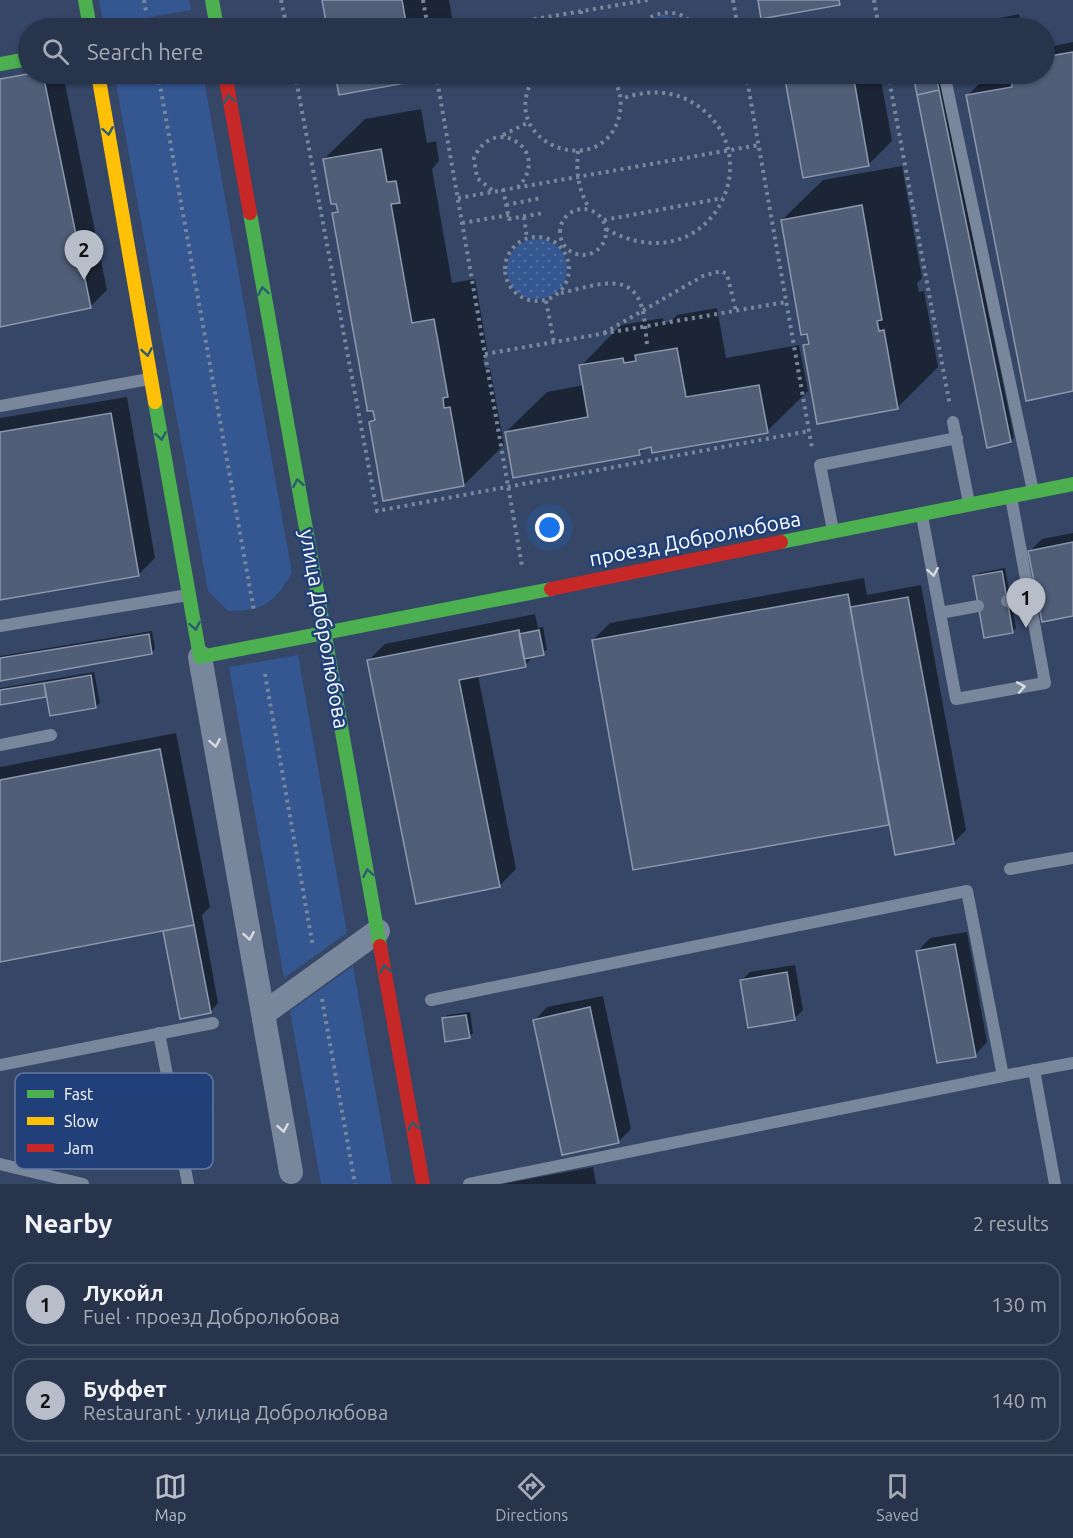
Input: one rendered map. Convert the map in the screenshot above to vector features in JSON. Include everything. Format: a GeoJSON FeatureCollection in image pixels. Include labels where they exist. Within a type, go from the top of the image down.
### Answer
{"type":"FeatureCollection","features":[{"type":"Feature","properties":{"kind":"street"},"geometry":{"type":"LineString","coordinates":[[85,0],[88,18]]}},
{"type":"Feature","properties":{"kind":"street"},"geometry":{"type":"LineString","coordinates":[[212,0],[215,18]]}},
{"type":"Feature","properties":{"kind":"street"},"geometry":{"type":"LineString","coordinates":[[0,64],[18,61]]}},
{"type":"Feature","properties":{"kind":"street"},"geometry":{"type":"LineString","coordinates":[[100,84],[291,1172]]}},
{"type":"Feature","properties":{"kind":"street","name":"улица Добролюбова"},"geometry":{"type":"LineString","coordinates":[[227,84],[423,1184]]}},
{"type":"Feature","properties":{"kind":"street","name":"проезд Добролюбова"},"geometry":{"type":"LineString","coordinates":[[200,657],[1073,484]]}},
{"type":"Feature","properties":{"kind":"street"},"geometry":{"type":"LineString","coordinates":[[263,1014],[378,931]]}},
{"type":"Feature","properties":{"kind":"lane"},"geometry":{"type":"LineString","coordinates":[[946,84],[1034,492]]}},
{"type":"Feature","properties":{"kind":"lane"},"geometry":{"type":"LineString","coordinates":[[0,406],[151,378]]}},
{"type":"Feature","properties":{"kind":"lane"},"geometry":{"type":"LineString","coordinates":[[953,422],[970,506]]}},
{"type":"Feature","properties":{"kind":"lane"},"geometry":{"type":"LineString","coordinates":[[834,532],[820,465],[957,438]]}},
{"type":"Feature","properties":{"kind":"lane"},"geometry":{"type":"LineString","coordinates":[[922,514],[956,699],[1045,683],[1011,497]]}},
{"type":"Feature","properties":{"kind":"lane"},"geometry":{"type":"LineString","coordinates":[[0,626],[189,595]]}},
{"type":"Feature","properties":{"kind":"lane"},"geometry":{"type":"LineString","coordinates":[[1007,601],[1029,597]]}},
{"type":"Feature","properties":{"kind":"lane"},"geometry":{"type":"LineString","coordinates":[[940,613],[978,606]]}},
{"type":"Feature","properties":{"kind":"lane"},"geometry":{"type":"LineString","coordinates":[[0,745],[51,735]]}},
{"type":"Feature","properties":{"kind":"lane"},"geometry":{"type":"LineString","coordinates":[[1010,869],[1073,858]]}},
{"type":"Feature","properties":{"kind":"lane"},"geometry":{"type":"LineString","coordinates":[[431,1000],[967,891],[1003,1076]]}},
{"type":"Feature","properties":{"kind":"lane"},"geometry":{"type":"LineString","coordinates":[[0,1065],[213,1023]]}},
{"type":"Feature","properties":{"kind":"lane"},"geometry":{"type":"LineString","coordinates":[[159,1033],[167,1073]]}},
{"type":"Feature","properties":{"kind":"lane"},"geometry":{"type":"LineString","coordinates":[[469,1184],[1073,1063]]}},
{"type":"Feature","properties":{"kind":"lane"},"geometry":{"type":"LineString","coordinates":[[1034,1070],[1055,1184]]}},
{"type":"Feature","properties":{"kind":"lane"},"geometry":{"type":"LineString","coordinates":[[0,1164],[15,1168]]}},
{"type":"Feature","properties":{"kind":"lane"},"geometry":{"type":"LineString","coordinates":[[21,1169],[83,1184]]}},
{"type":"Feature","properties":{"kind":"lane"},"geometry":{"type":"LineString","coordinates":[[185,1169],[188,1184]]}},
{"type":"Feature","properties":{"kind":"path"},"geometry":{"type":"LineString","coordinates":[[144,0],[146,11]]}},
{"type":"Feature","properties":{"kind":"path"},"geometry":{"type":"LineString","coordinates":[[281,0],[285,18]]}},
{"type":"Feature","properties":{"kind":"path"},"geometry":{"type":"LineString","coordinates":[[423,0],[426,18]]}},
{"type":"Feature","properties":{"kind":"path"},"geometry":{"type":"LineString","coordinates":[[540,18],[648,0]]}},
{"type":"Feature","properties":{"kind":"path"},"geometry":{"type":"LineString","coordinates":[[733,0],[736,18]]}},
{"type":"Feature","properties":{"kind":"path"},"geometry":{"type":"LineString","coordinates":[[874,0],[877,18]]}},
{"type":"Feature","properties":{"kind":"path"},"geometry":{"type":"LineString","coordinates":[[581,11],[581,18]]}},
{"type":"Feature","properties":{"kind":"path"},"geometry":{"type":"LineString","coordinates":[[650,18],[663,13],[674,13],[685,18]]}},
{"type":"Feature","properties":{"kind":"path"},"geometry":{"type":"LineString","coordinates":[[160,84],[254,611]]}},
{"type":"Feature","properties":{"kind":"path"},"geometry":{"type":"LineString","coordinates":[[297,84],[377,512],[809,431]]}},
{"type":"Feature","properties":{"kind":"path"},"geometry":{"type":"LineString","coordinates":[[438,84],[523,574]]}},
{"type":"Feature","properties":{"kind":"path"},"geometry":{"type":"LineString","coordinates":[[530,84],[525,99],[529,122],[538,136],[549,145],[562,150],[579,151],[590,149],[611,133],[618,121],[621,99],[616,84]]}},
{"type":"Feature","properties":{"kind":"path"},"geometry":{"type":"LineString","coordinates":[[748,84],[815,466],[820,465]]}},
{"type":"Feature","properties":{"kind":"path"},"geometry":{"type":"LineString","coordinates":[[890,84],[953,422]]}},
{"type":"Feature","properties":{"kind":"path"},"geometry":{"type":"LineString","coordinates":[[606,229],[626,240],[642,244],[675,242],[704,226],[723,198],[729,183],[728,151],[722,134],[712,120],[686,99],[654,92],[638,93],[621,99]]}},
{"type":"Feature","properties":{"kind":"path"},"geometry":{"type":"LineString","coordinates":[[493,191],[477,178],[474,158],[485,141],[499,137],[529,122]]}},
{"type":"Feature","properties":{"kind":"path"},"geometry":{"type":"LineString","coordinates":[[499,137],[513,139],[527,152],[529,170],[518,187]]}},
{"type":"Feature","properties":{"kind":"path"},"geometry":{"type":"LineString","coordinates":[[458,198],[759,145]]}},
{"type":"Feature","properties":{"kind":"path"},"geometry":{"type":"LineString","coordinates":[[579,151],[577,177],[579,190],[589,209],[604,220],[606,238],[595,252],[579,255],[542,237],[527,239],[513,248],[507,257],[506,278],[517,295],[527,301],[546,301],[560,293],[615,282],[630,287],[639,298],[647,344]]}},
{"type":"Feature","properties":{"kind":"path"},"geometry":{"type":"LineString","coordinates":[[504,189],[509,219],[543,213]]}},
{"type":"Feature","properties":{"kind":"path"},"geometry":{"type":"LineString","coordinates":[[506,205],[541,198]]}},
{"type":"Feature","properties":{"kind":"path"},"geometry":{"type":"LineString","coordinates":[[604,220],[723,198]]}},
{"type":"Feature","properties":{"kind":"path"},"geometry":{"type":"LineString","coordinates":[[560,293],[567,284],[570,272],[561,239],[560,229],[563,219],[580,209],[589,209]]}},
{"type":"Feature","properties":{"kind":"path"},"geometry":{"type":"LineString","coordinates":[[462,224],[508,214]]}},
{"type":"Feature","properties":{"kind":"path"},"geometry":{"type":"LineString","coordinates":[[524,217],[527,239]]}},
{"type":"Feature","properties":{"kind":"path"},"geometry":{"type":"LineString","coordinates":[[601,335],[704,276],[721,271],[727,273],[730,280],[736,311]]}},
{"type":"Feature","properties":{"kind":"path"},"geometry":{"type":"LineString","coordinates":[[546,301],[554,342]]}},
{"type":"Feature","properties":{"kind":"path"},"geometry":{"type":"LineString","coordinates":[[485,354],[786,302]]}},
{"type":"Feature","properties":{"kind":"path"},"geometry":{"type":"LineString","coordinates":[[263,664],[315,956]]}},
{"type":"Feature","properties":{"kind":"path"},"geometry":{"type":"LineString","coordinates":[[321,990],[355,1184]]}},
{"type":"Feature","properties":{"kind":"shaded area"},"geometry":{"type":"Polygon","coordinates":[[[99,0],[189,0],[191,10],[145,18],[103,18],[99,0]]]}},
{"type":"Feature","properties":{"kind":"shaded area"},"geometry":{"type":"Polygon","coordinates":[[[663,15],[678,18],[654,18],[663,15]]]}},
{"type":"Feature","properties":{"kind":"shaded area"},"geometry":{"type":"Polygon","coordinates":[[[116,84],[205,84],[292,573],[273,598],[251,609],[228,611],[208,591],[116,84]]]}},
{"type":"Feature","properties":{"kind":"shaded area"},"geometry":{"type":"Polygon","coordinates":[[[531,239],[543,239],[559,247],[565,257],[567,269],[565,281],[559,291],[543,299],[531,299],[515,291],[507,275],[507,263],[515,247],[531,239]]]}},
{"type":"Feature","properties":{"kind":"shaded area"},"geometry":{"type":"Polygon","coordinates":[[[298,655],[347,933],[284,978],[229,667],[298,655]]]}},
{"type":"Feature","properties":{"kind":"shaded area"},"geometry":{"type":"Polygon","coordinates":[[[353,966],[392,1184],[321,1184],[290,1011],[353,966]]]}},
{"type":"Feature","properties":{"kind":"building"},"geometry":{"type":"Polygon","coordinates":[[[322,0],[402,0],[405,18],[325,18],[322,0]]]}},
{"type":"Feature","properties":{"kind":"building"},"geometry":{"type":"Polygon","coordinates":[[[758,0],[839,0],[840,5],[767,18],[761,18],[758,0]]]}},
{"type":"Feature","properties":{"kind":"building"},"geometry":{"type":"Polygon","coordinates":[[[1073,52],[1073,391],[1026,401],[966,95],[1012,87],[1012,84],[1055,84],[1055,55],[1073,52]]]}},
{"type":"Feature","properties":{"kind":"building"},"geometry":{"type":"Polygon","coordinates":[[[18,76],[18,84],[45,84],[91,308],[0,327],[0,79],[18,76]]]}},
{"type":"Feature","properties":{"kind":"building"},"geometry":{"type":"Polygon","coordinates":[[[337,84],[400,84],[339,95],[337,84]]]}},
{"type":"Feature","properties":{"kind":"building"},"geometry":{"type":"Polygon","coordinates":[[[786,84],[855,84],[869,166],[803,178],[786,84]]]}},
{"type":"Feature","properties":{"kind":"building"},"geometry":{"type":"Polygon","coordinates":[[[915,84],[938,84],[939,90],[917,95],[915,84]]]}},
{"type":"Feature","properties":{"kind":"building"},"geometry":{"type":"Polygon","coordinates":[[[939,90],[1011,442],[987,448],[917,95],[939,90]]]}},
{"type":"Feature","properties":{"kind":"building"},"geometry":{"type":"Polygon","coordinates":[[[381,149],[387,182],[396,181],[400,203],[391,204],[412,323],[434,319],[448,397],[443,398],[444,408],[450,407],[464,486],[383,501],[369,422],[375,420],[373,411],[367,411],[332,213],[338,212],[336,204],[331,204],[323,159],[381,149]]]}},
{"type":"Feature","properties":{"kind":"building"},"geometry":{"type":"Polygon","coordinates":[[[381,149],[387,182],[396,181],[400,203],[391,204],[412,323],[434,319],[448,397],[443,398],[444,408],[450,407],[464,486],[383,501],[369,422],[375,420],[373,411],[367,411],[332,213],[338,212],[336,204],[331,204],[323,159],[381,149]]]}},
{"type":"Feature","properties":{"kind":"building"},"geometry":{"type":"Polygon","coordinates":[[[862,205],[882,320],[877,321],[879,331],[884,330],[898,409],[817,424],[803,345],[809,344],[807,334],[801,335],[781,220],[862,205]]]}},
{"type":"Feature","properties":{"kind":"building"},"geometry":{"type":"Polygon","coordinates":[[[862,205],[882,320],[877,321],[879,331],[884,330],[898,409],[817,424],[803,345],[809,344],[807,334],[801,335],[781,220],[862,205]]]}},
{"type":"Feature","properties":{"kind":"building"},"geometry":{"type":"Polygon","coordinates":[[[677,348],[686,397],[759,385],[768,433],[652,453],[651,447],[639,450],[640,455],[513,478],[505,432],[588,417],[579,365],[623,358],[624,363],[636,361],[635,355],[677,348]]]}},
{"type":"Feature","properties":{"kind":"building"},"geometry":{"type":"Polygon","coordinates":[[[677,348],[686,397],[759,385],[768,433],[652,453],[651,447],[639,450],[640,455],[513,478],[505,432],[588,417],[579,365],[623,358],[624,363],[636,361],[635,355],[677,348]]]}},
{"type":"Feature","properties":{"kind":"building"},"geometry":{"type":"Polygon","coordinates":[[[111,413],[139,576],[0,600],[0,432],[111,413]]]}},
{"type":"Feature","properties":{"kind":"building"},"geometry":{"type":"Polygon","coordinates":[[[1073,542],[1073,616],[1042,622],[1028,551],[1073,542]]]}},
{"type":"Feature","properties":{"kind":"building"},"geometry":{"type":"Polygon","coordinates":[[[1002,571],[1013,633],[984,638],[973,576],[1002,571]]]}},
{"type":"Feature","properties":{"kind":"building"},"geometry":{"type":"Polygon","coordinates":[[[848,594],[889,825],[633,870],[592,640],[848,594]]]}},
{"type":"Feature","properties":{"kind":"building"},"geometry":{"type":"Polygon","coordinates":[[[908,597],[954,844],[895,855],[850,607],[908,597]]]}},
{"type":"Feature","properties":{"kind":"building"},"geometry":{"type":"Polygon","coordinates":[[[519,630],[526,667],[459,680],[500,887],[416,904],[367,660],[519,630]]]}},
{"type":"Feature","properties":{"kind":"building"},"geometry":{"type":"Polygon","coordinates":[[[539,630],[544,655],[524,659],[519,634],[539,630]]]}},
{"type":"Feature","properties":{"kind":"building"},"geometry":{"type":"Polygon","coordinates":[[[149,634],[152,654],[0,681],[0,658],[149,634]]]}},
{"type":"Feature","properties":{"kind":"building"},"geometry":{"type":"Polygon","coordinates":[[[91,675],[96,708],[50,716],[44,683],[91,675]]]}},
{"type":"Feature","properties":{"kind":"building"},"geometry":{"type":"Polygon","coordinates":[[[44,683],[46,697],[0,705],[0,690],[44,683]]]}},
{"type":"Feature","properties":{"kind":"building"},"geometry":{"type":"Polygon","coordinates":[[[160,749],[194,925],[0,962],[0,780],[160,749]]]}},
{"type":"Feature","properties":{"kind":"building"},"geometry":{"type":"Polygon","coordinates":[[[194,925],[211,1013],[180,1019],[163,931],[194,925]]]}},
{"type":"Feature","properties":{"kind":"building"},"geometry":{"type":"Polygon","coordinates":[[[955,944],[976,1057],[937,1063],[916,951],[955,944]]]}},
{"type":"Feature","properties":{"kind":"building"},"geometry":{"type":"Polygon","coordinates":[[[787,972],[795,1020],[748,1028],[740,980],[787,972]]]}},
{"type":"Feature","properties":{"kind":"building"},"geometry":{"type":"Polygon","coordinates":[[[590,1007],[619,1143],[562,1155],[533,1020],[590,1007]]]}},
{"type":"Feature","properties":{"kind":"building"},"geometry":{"type":"Polygon","coordinates":[[[466,1015],[470,1038],[445,1042],[442,1018],[466,1015]]]}},
{"type":"Feature","properties":{"kind":"traffic: fast"},"geometry":{"type":"LineString","coordinates":[[85,0],[88,18]]}},
{"type":"Feature","properties":{"kind":"traffic: fast"},"geometry":{"type":"LineString","coordinates":[[212,0],[215,18]]}},
{"type":"Feature","properties":{"kind":"traffic: fast"},"geometry":{"type":"LineString","coordinates":[[0,64],[18,61]]}},
{"type":"Feature","properties":{"kind":"traffic: fast"},"geometry":{"type":"LineString","coordinates":[[250,213],[380,946]]}},
{"type":"Feature","properties":{"kind":"traffic: fast"},"geometry":{"type":"LineString","coordinates":[[155,402],[200,657],[551,589]]}},
{"type":"Feature","properties":{"kind":"traffic: fast"},"geometry":{"type":"LineString","coordinates":[[781,542],[1073,484]]}},
{"type":"Feature","properties":{"kind":"traffic: slow"},"geometry":{"type":"LineString","coordinates":[[100,84],[155,402]]}},
{"type":"Feature","properties":{"kind":"traffic: jam"},"geometry":{"type":"LineString","coordinates":[[227,84],[250,213]]}},
{"type":"Feature","properties":{"kind":"traffic: jam"},"geometry":{"type":"LineString","coordinates":[[551,589],[781,542]]}},
{"type":"Feature","properties":{"kind":"traffic: jam"},"geometry":{"type":"LineString","coordinates":[[380,946],[423,1184]]}},
{"type":"Feature","properties":{"kind":"place","name":"Буффет"},"geometry":{"type":"Point","coordinates":[84,280]}},
{"type":"Feature","properties":{"kind":"place","name":"Лукойл"},"geometry":{"type":"Point","coordinates":[1026,628]}}]}
